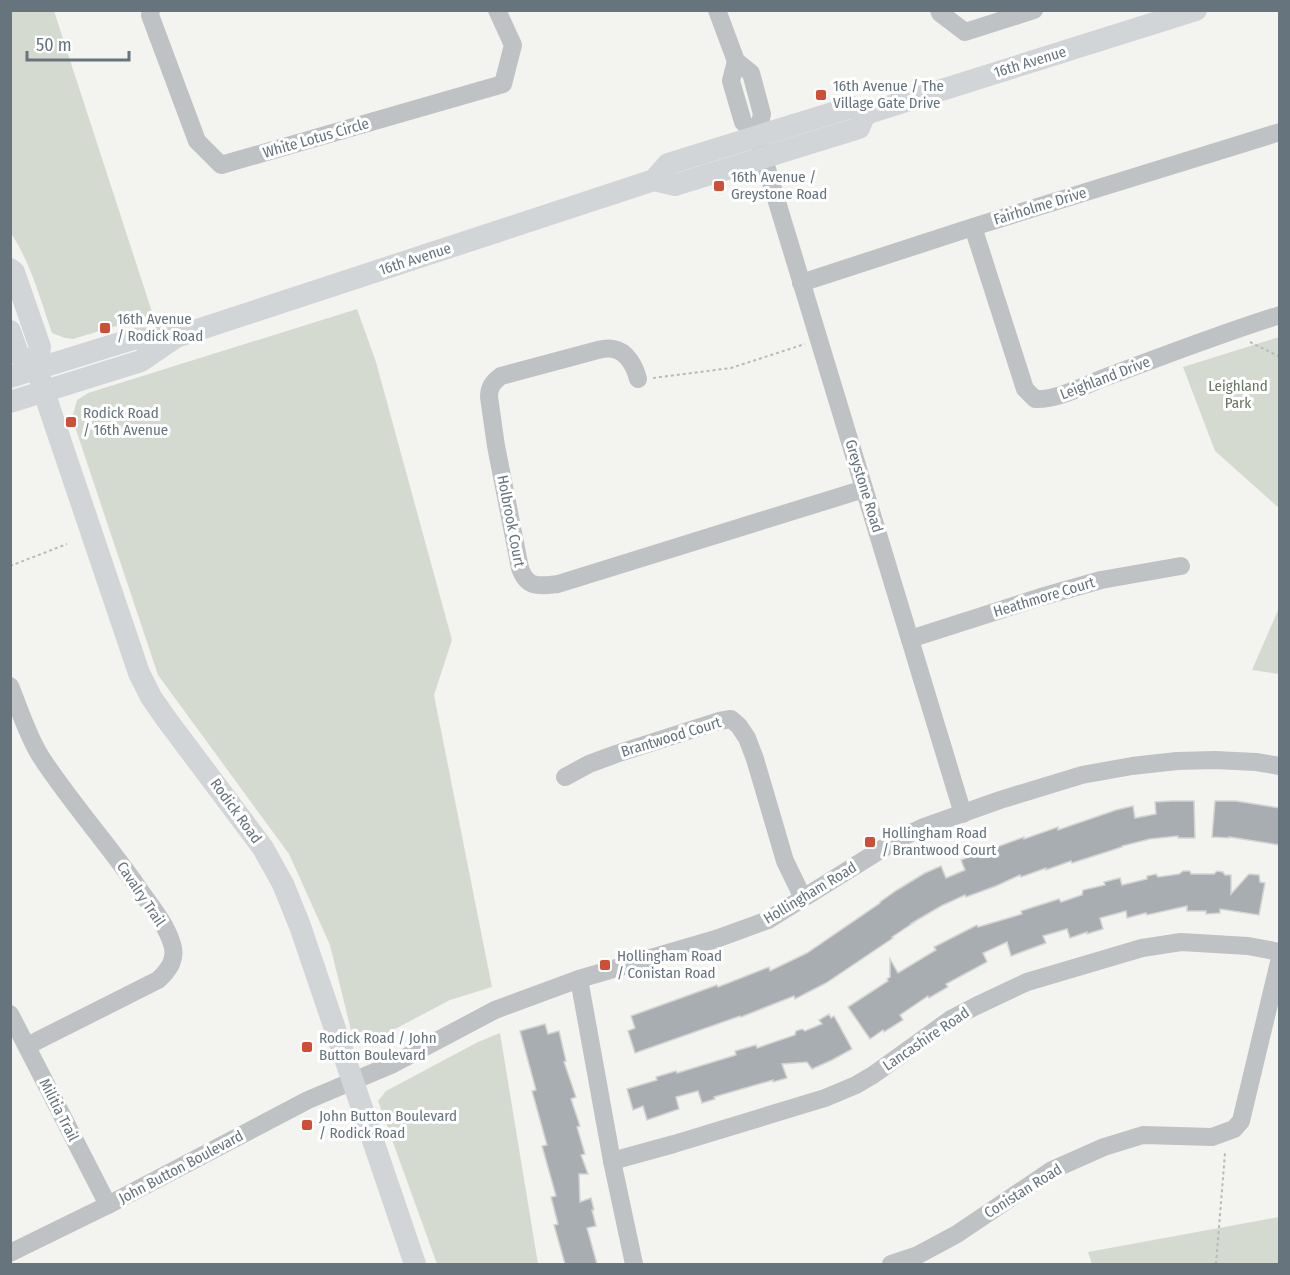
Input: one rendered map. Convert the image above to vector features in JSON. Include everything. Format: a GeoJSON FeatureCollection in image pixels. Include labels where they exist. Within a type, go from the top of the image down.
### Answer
{"type":"FeatureCollection","features":[{"type":"Feature","properties":{"kind":"main road","name":"16th Avenue"},"geometry":{"type":"LineString","coordinates":[[10,377],[133,339],[176,337],[654,180],[668,164],[852,107],[865,114],[1196,10]]}},
{"type":"Feature","properties":{"kind":"main road","name":"16th Avenue"},"geometry":{"type":"LineString","coordinates":[[654,180],[675,185],[860,128],[865,114]]}},
{"type":"Feature","properties":{"kind":"main road","name":"Rodick Road"},"geometry":{"type":"LineString","coordinates":[[10,269],[14,272],[40,348],[37,369],[44,392],[139,673],[151,697],[167,720],[272,863],[294,910],[415,1264]]}},
{"type":"Feature","properties":{"kind":"main road","name":"Rodick Road"},"geometry":{"type":"LineString","coordinates":[[10,331],[18,354],[37,369]]}},
{"type":"Feature","properties":{"kind":"main road","name":"16th Avenue"},"geometry":{"type":"LineString","coordinates":[[10,402],[141,361],[176,337]]}},
{"type":"Feature","properties":{"kind":"street","name":"White Lotus Circle"},"geometry":{"type":"LineString","coordinates":[[151,10],[150,15],[197,141],[221,165],[503,84],[513,45],[497,10]]}},
{"type":"Feature","properties":{"kind":"street","name":"Greystone Road"},"geometry":{"type":"LineString","coordinates":[[717,10],[736,61],[731,81],[743,122],[757,136],[764,158],[963,814]]}},
{"type":"Feature","properties":{"kind":"street"},"geometry":{"type":"LineString","coordinates":[[939,10],[965,32],[1034,10]]}},
{"type":"Feature","properties":{"kind":"street","name":"Fairholme Drive"},"geometry":{"type":"LineString","coordinates":[[801,282],[1280,132]]}},
{"type":"Feature","properties":{"kind":"street","name":"Leighland Drive"},"geometry":{"type":"LineString","coordinates":[[973,227],[1025,389],[1035,399],[1045,400],[1059,396],[1228,331],[1280,315]]}},
{"type":"Feature","properties":{"kind":"street","name":"Holbrook Court"},"geometry":{"type":"LineString","coordinates":[[638,379],[630,361],[622,352],[612,348],[501,376],[489,388],[496,446],[520,568],[528,583],[558,584],[864,489]]}},
{"type":"Feature","properties":{"kind":"street","name":"Heathmore Court"},"geometry":{"type":"LineString","coordinates":[[910,639],[1101,580],[1180,566]]}},
{"type":"Feature","properties":{"kind":"street","name":"Cavalry Trail"},"geometry":{"type":"LineString","coordinates":[[10,686],[28,734],[41,757],[160,918],[172,943],[174,953],[172,963],[158,980],[27,1046]]}},
{"type":"Feature","properties":{"kind":"street","name":"Brantwood Court"},"geometry":{"type":"LineString","coordinates":[[565,777],[589,764],[616,754],[712,723],[731,720],[739,726],[747,738],[785,861],[803,898]]}},
{"type":"Feature","properties":{"kind":"street","name":"Hollingham Road"},"geometry":{"type":"LineString","coordinates":[[352,1081],[391,1065],[495,1010],[579,979],[706,942],[768,920],[898,839],[924,827],[1000,800],[1082,775],[1132,766],[1215,760],[1280,766]]}},
{"type":"Feature","properties":{"kind":"street","name":"Lancashire Road"},"geometry":{"type":"LineString","coordinates":[[612,1161],[825,1098],[856,1085],[951,1019],[1027,982],[1142,948],[1181,942],[1248,946],[1280,952]]}},
{"type":"Feature","properties":{"kind":"street","name":"Conistan Road"},"geometry":{"type":"LineString","coordinates":[[891,1264],[918,1255],[957,1234],[1052,1170],[1104,1147],[1143,1135],[1212,1137],[1234,1129],[1241,1121],[1280,958]]}},
{"type":"Feature","properties":{"kind":"street"},"geometry":{"type":"LineString","coordinates":[[579,979],[612,1161],[634,1264]]}},
{"type":"Feature","properties":{"kind":"street","name":"Militia Trail"},"geometry":{"type":"LineString","coordinates":[[10,1014],[108,1205]]}},
{"type":"Feature","properties":{"kind":"street","name":"John Button Boulevard"},"geometry":{"type":"LineString","coordinates":[[10,1253],[108,1205],[308,1100],[352,1081]]}},
{"type":"Feature","properties":{"kind":"path"},"geometry":{"type":"LineString","coordinates":[[638,379],[731,368],[819,340]]}},
{"type":"Feature","properties":{"kind":"path"},"geometry":{"type":"LineString","coordinates":[[1250,342],[1280,357]]}},
{"type":"Feature","properties":{"kind":"path"},"geometry":{"type":"LineString","coordinates":[[10,566],[67,544]]}},
{"type":"Feature","properties":{"kind":"path"},"geometry":{"type":"LineString","coordinates":[[1216,1264],[1225,1153]]}},
{"type":"Feature","properties":{"kind":"green space"},"geometry":{"type":"Polygon","coordinates":[[[10,11],[54,11],[153,315],[73,339],[52,333],[30,269],[11,233],[10,11]]]}},
{"type":"Feature","properties":{"kind":"green space"},"geometry":{"type":"Polygon","coordinates":[[[357,309],[376,362],[452,640],[434,695],[492,987],[450,1000],[378,1038],[364,1042],[351,1030],[330,945],[289,854],[158,675],[72,418],[77,400],[88,393],[357,309]]]}},
{"type":"Feature","properties":{"kind":"green space","name":"Leighland Park"},"geometry":{"type":"Polygon","coordinates":[[[1280,337],[1279,508],[1215,451],[1183,367],[1280,337]]]}},
{"type":"Feature","properties":{"kind":"green space"},"geometry":{"type":"Polygon","coordinates":[[[1279,608],[1279,674],[1252,670],[1279,608]]]}},
{"type":"Feature","properties":{"kind":"green space"},"geometry":{"type":"Polygon","coordinates":[[[500,1033],[538,1264],[437,1264],[378,1101],[386,1091],[478,1042],[500,1033]]]}},
{"type":"Feature","properties":{"kind":"green space"},"geometry":{"type":"Polygon","coordinates":[[[1279,1217],[1279,1264],[1092,1264],[1088,1252],[1279,1217]]]}},
{"type":"Feature","properties":{"kind":"building"},"geometry":{"type":"Polygon","coordinates":[[[1194,801],[1195,838],[1178,838],[1178,836],[1150,839],[1072,863],[1071,861],[1021,877],[1020,875],[966,897],[965,895],[912,923],[826,983],[795,999],[794,996],[741,1017],[635,1053],[628,1031],[635,1028],[631,1016],[769,967],[770,971],[807,953],[925,873],[941,866],[946,878],[965,870],[961,860],[997,846],[1058,827],[1058,830],[1133,806],[1135,818],[1156,814],[1155,802],[1194,801]]]}},
{"type":"Feature","properties":{"kind":"building"},"geometry":{"type":"Polygon","coordinates":[[[1215,801],[1236,801],[1280,808],[1280,845],[1229,837],[1212,837],[1215,801]]]}},
{"type":"Feature","properties":{"kind":"building"},"geometry":{"type":"Polygon","coordinates":[[[1183,871],[1190,871],[1191,874],[1214,874],[1217,871],[1231,875],[1231,894],[1249,874],[1259,875],[1260,882],[1265,883],[1259,915],[1220,909],[1220,913],[1206,914],[1206,911],[1187,911],[1187,906],[1127,918],[1126,911],[1100,918],[1103,929],[1070,938],[1067,929],[1043,936],[1046,943],[1011,956],[1007,942],[983,953],[987,962],[946,984],[948,987],[929,998],[928,996],[900,1015],[903,1020],[870,1039],[848,1007],[888,981],[890,959],[898,973],[936,950],[934,947],[977,925],[978,927],[1022,914],[1021,911],[1059,899],[1061,902],[1082,895],[1083,890],[1105,885],[1104,882],[1120,878],[1122,885],[1147,879],[1147,876],[1156,874],[1158,877],[1179,874],[1183,871]]]}},
{"type":"Feature","properties":{"kind":"building"},"geometry":{"type":"Polygon","coordinates":[[[829,1014],[831,1018],[834,1016],[852,1049],[832,1060],[812,1069],[807,1062],[782,1064],[787,1078],[714,1097],[715,1099],[702,1103],[698,1091],[676,1097],[679,1109],[647,1120],[643,1106],[633,1110],[627,1089],[657,1080],[656,1077],[736,1055],[735,1051],[756,1045],[757,1048],[795,1035],[796,1031],[802,1029],[805,1031],[822,1024],[819,1020],[829,1014]]]}},
{"type":"Feature","properties":{"kind":"building"},"geometry":{"type":"Polygon","coordinates":[[[545,1024],[548,1034],[559,1031],[566,1061],[564,1062],[576,1097],[571,1099],[580,1126],[577,1127],[585,1154],[581,1155],[588,1174],[579,1174],[580,1202],[591,1198],[596,1226],[587,1228],[597,1264],[565,1264],[554,1225],[558,1224],[551,1197],[556,1196],[542,1146],[547,1145],[532,1091],[536,1090],[520,1031],[545,1024]]]}},
{"type":"Feature","properties":{"kind":"place","name":"16th Avenue / The Village Gate Drive"},"geometry":{"type":"Point","coordinates":[821,95]}},
{"type":"Feature","properties":{"kind":"place","name":"16th Avenue / Greystone Road"},"geometry":{"type":"Point","coordinates":[719,186]}},
{"type":"Feature","properties":{"kind":"place","name":"16th Avenue / Rodick Road"},"geometry":{"type":"Point","coordinates":[105,328]}},
{"type":"Feature","properties":{"kind":"place","name":"Rodick Road / 16th Avenue"},"geometry":{"type":"Point","coordinates":[71,422]}},
{"type":"Feature","properties":{"kind":"place","name":"Hollingham Road / Brantwood Court"},"geometry":{"type":"Point","coordinates":[870,842]}},
{"type":"Feature","properties":{"kind":"place","name":"Hollingham Road / Conistan Road"},"geometry":{"type":"Point","coordinates":[605,965]}},
{"type":"Feature","properties":{"kind":"place","name":"Rodick Road / John Button Boulevard"},"geometry":{"type":"Point","coordinates":[307,1047]}},
{"type":"Feature","properties":{"kind":"place","name":"John Button Boulevard / Rodick Road"},"geometry":{"type":"Point","coordinates":[307,1125]}}]}
